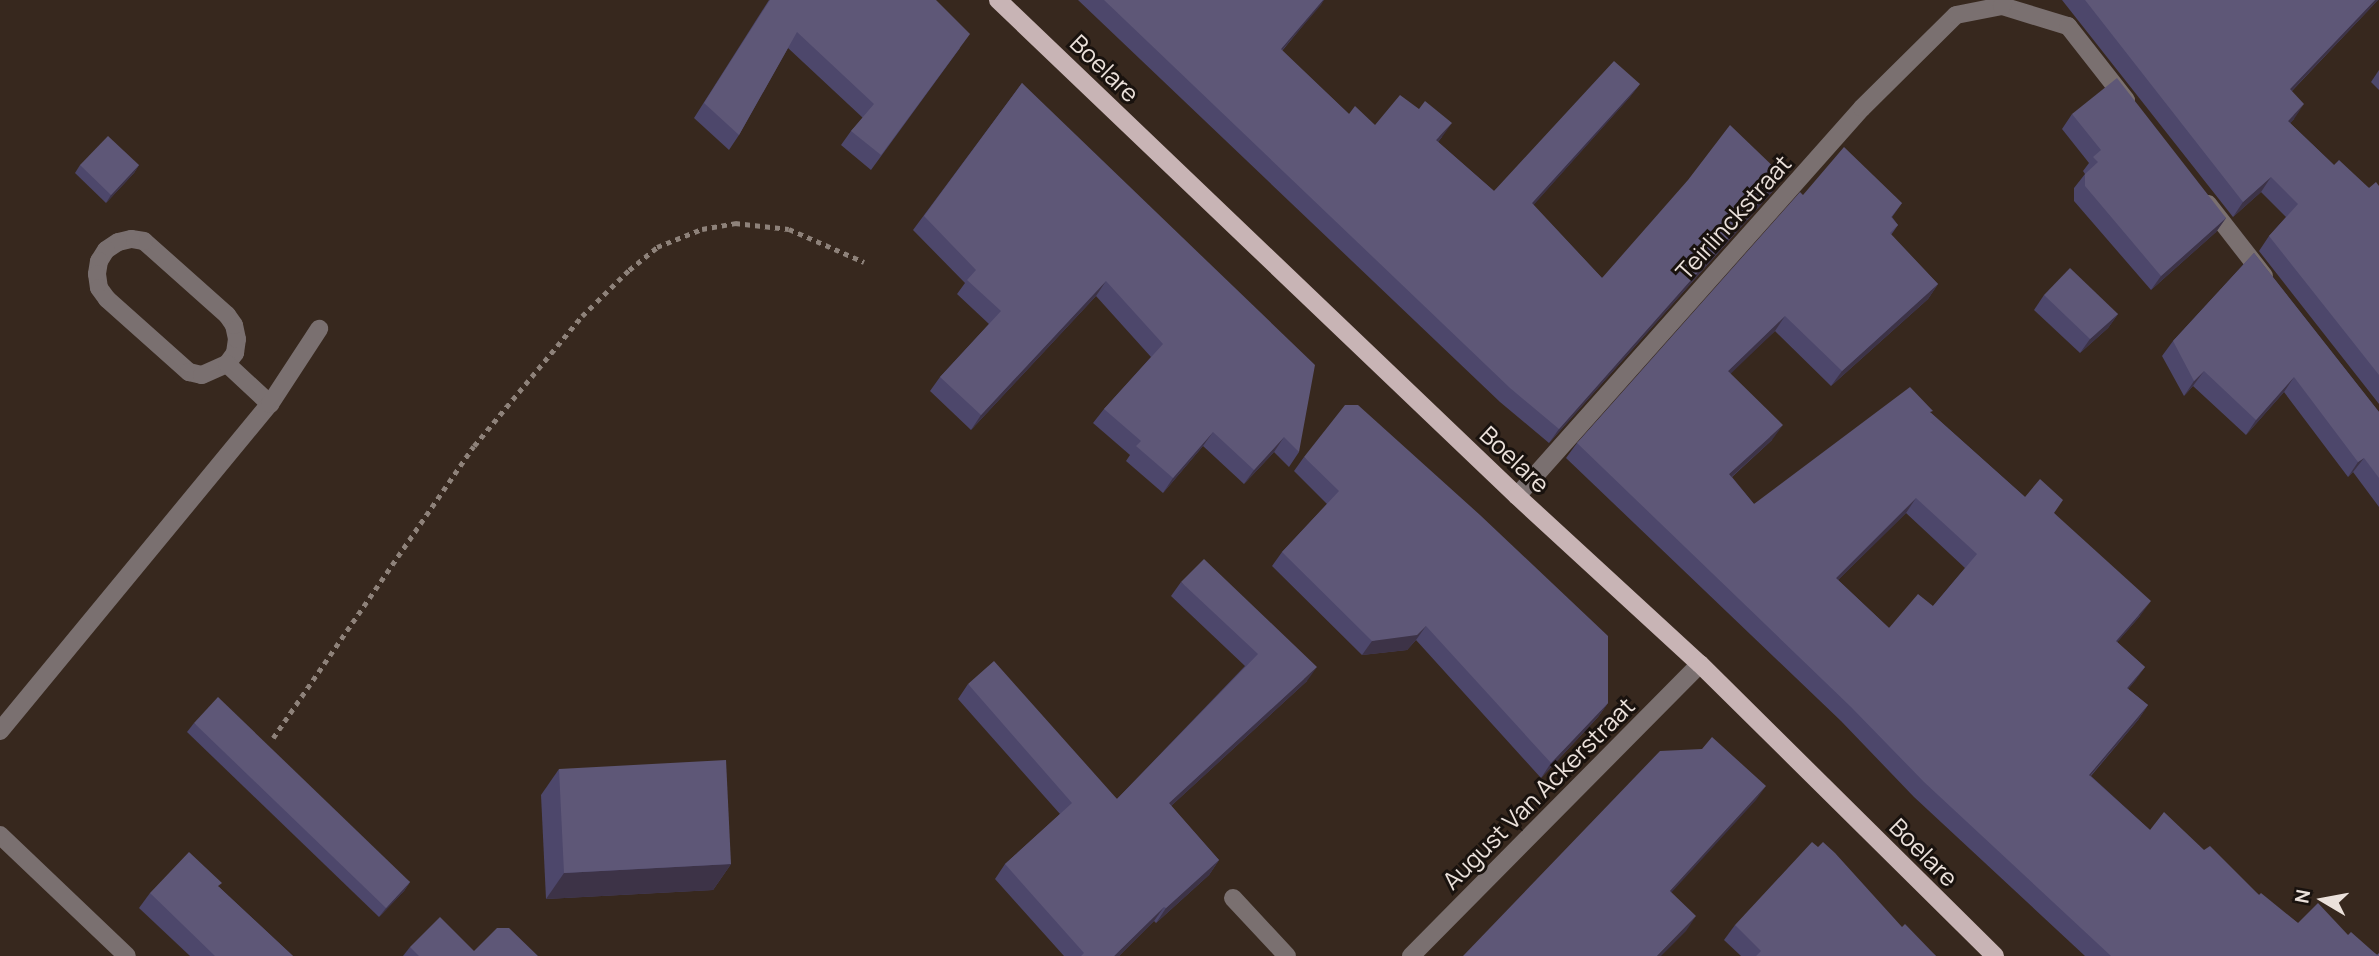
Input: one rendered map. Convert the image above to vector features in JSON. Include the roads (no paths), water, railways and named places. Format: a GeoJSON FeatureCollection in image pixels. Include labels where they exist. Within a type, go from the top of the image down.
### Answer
{"type":"FeatureCollection","features":[{"type":"Feature","properties":{"kind":"main road","name":"Boelare"},"geometry":{"type":"LineString","coordinates":[[999,0],[1517,496],[1699,664],[1995,956]]}},
{"type":"Feature","properties":{"kind":"street","name":"Teirlinckstraat"},"geometry":{"type":"LineString","coordinates":[[1517,496],[1862,108],[1956,15],[2003,3]]}},
{"type":"Feature","properties":{"kind":"street"},"geometry":{"type":"LineString","coordinates":[[2003,3],[2068,26],[2137,114]]}},
{"type":"Feature","properties":{"kind":"street"},"geometry":{"type":"LineString","coordinates":[[2198,191],[2275,290]]}},
{"type":"Feature","properties":{"kind":"street"},"geometry":{"type":"LineString","coordinates":[[131,239],[144,241],[227,314],[237,339],[235,353],[227,364],[202,375],[189,372],[107,299],[99,288],[97,274],[99,261],[106,250],[118,242],[131,239]]}},
{"type":"Feature","properties":{"kind":"street"},"geometry":{"type":"LineString","coordinates":[[0,731],[270,404],[319,329]]}},
{"type":"Feature","properties":{"kind":"street"},"geometry":{"type":"LineString","coordinates":[[227,364],[270,404]]}},
{"type":"Feature","properties":{"kind":"street","name":"August Van Ackerstraat"},"geometry":{"type":"LineString","coordinates":[[1411,956],[1699,664]]}},
{"type":"Feature","properties":{"kind":"street"},"geometry":{"type":"LineString","coordinates":[[0,835],[122,955]]}},
{"type":"Feature","properties":{"kind":"street"},"geometry":{"type":"LineString","coordinates":[[1233,898],[1287,956]]}}]}
